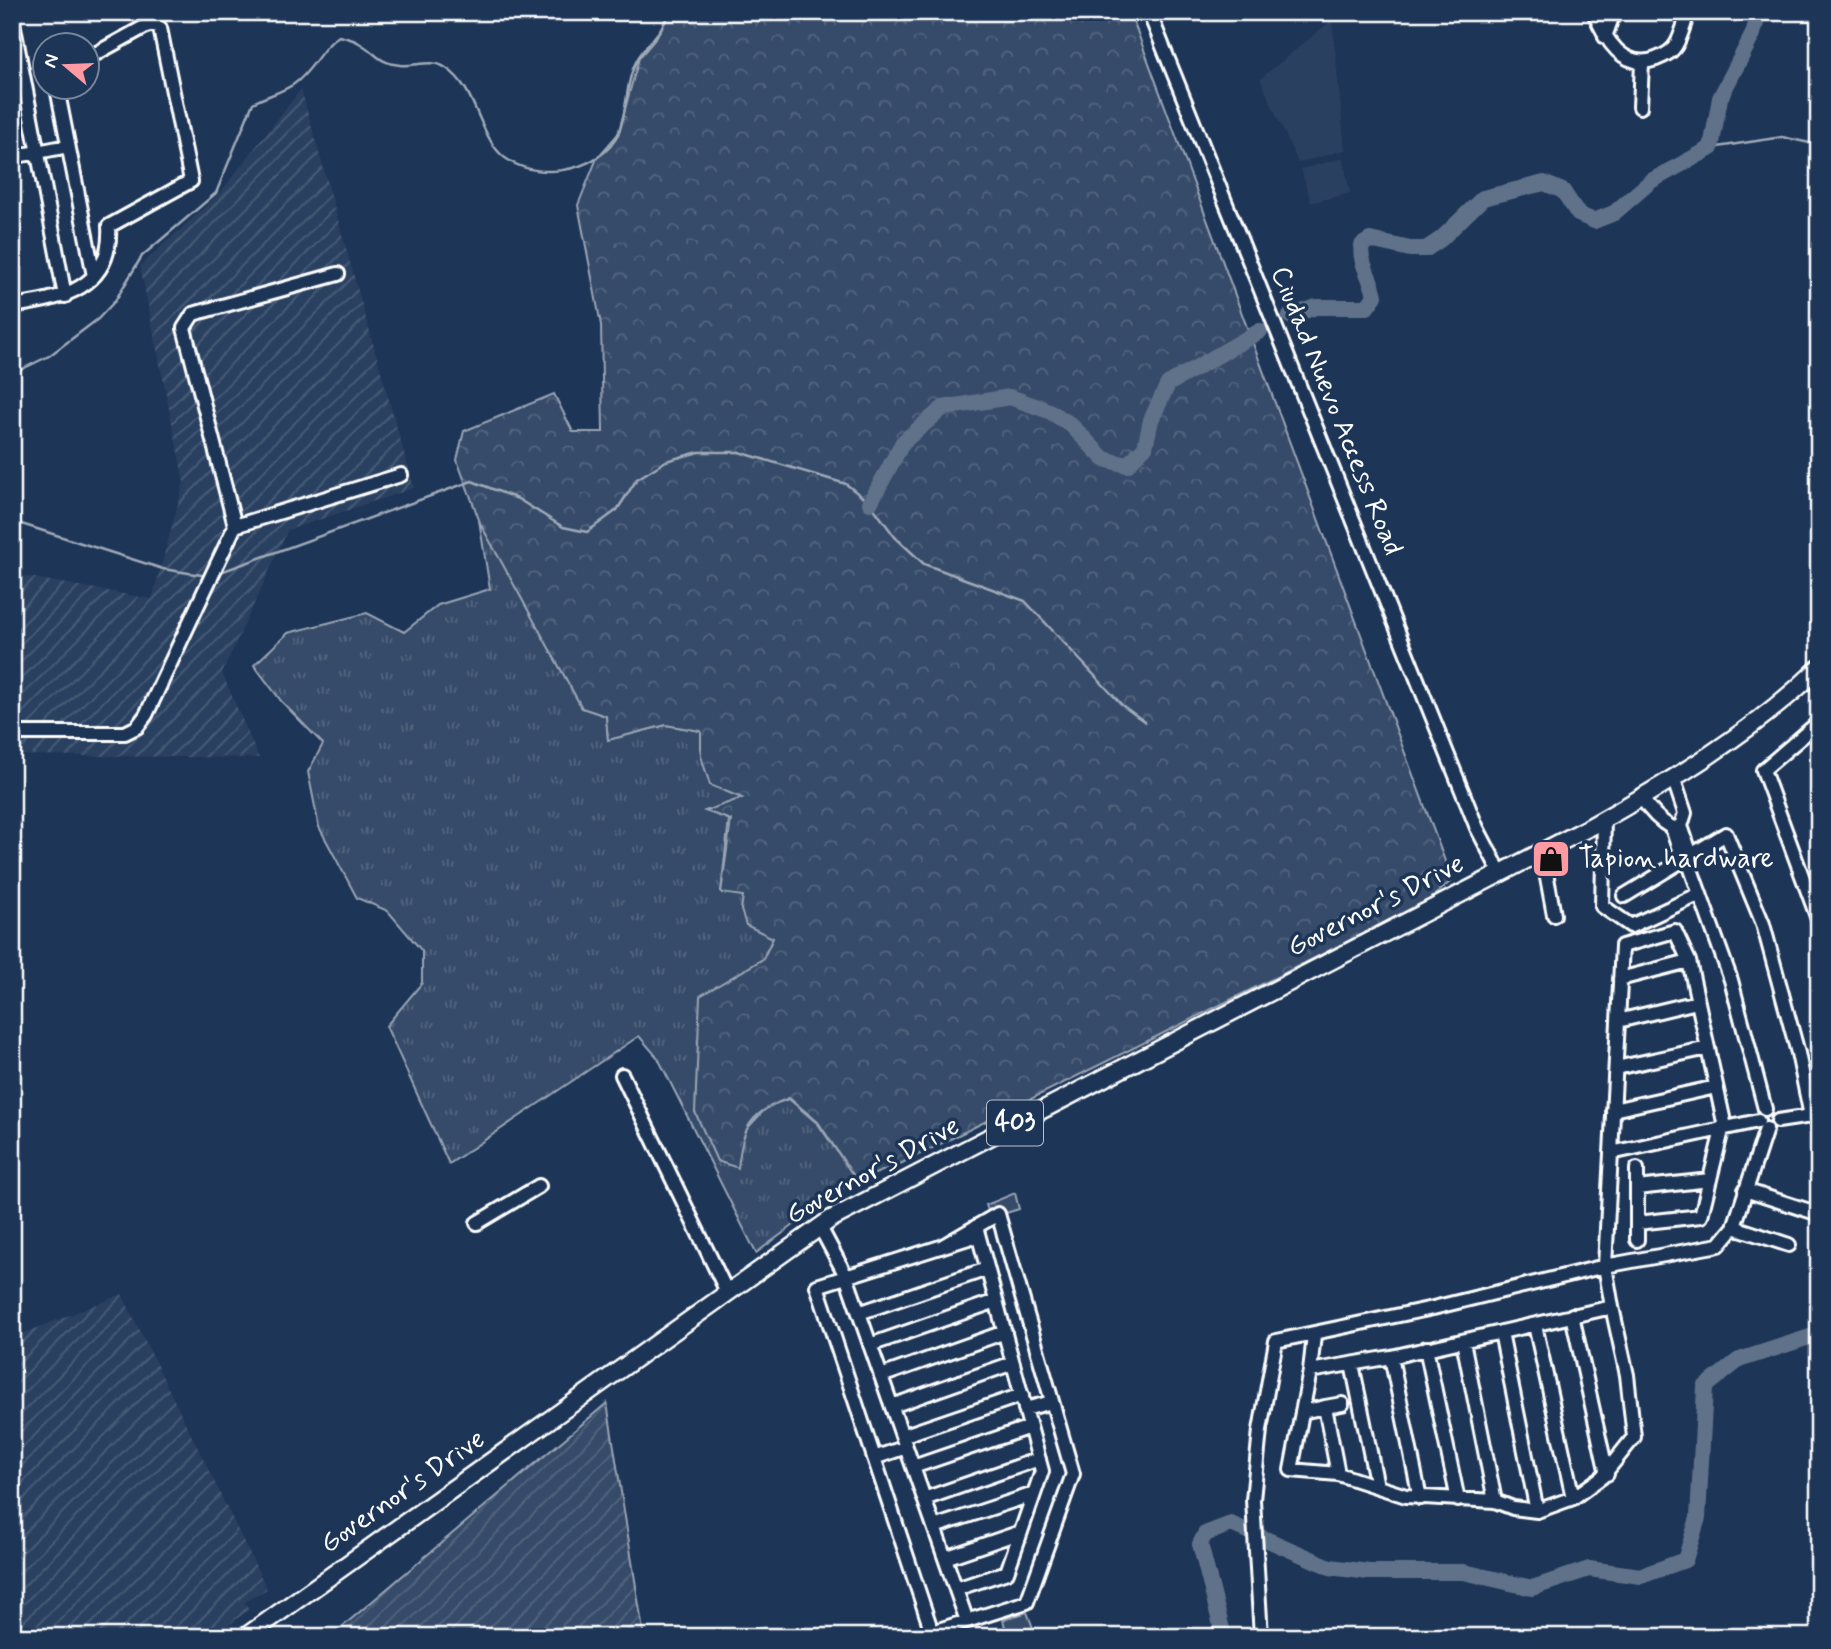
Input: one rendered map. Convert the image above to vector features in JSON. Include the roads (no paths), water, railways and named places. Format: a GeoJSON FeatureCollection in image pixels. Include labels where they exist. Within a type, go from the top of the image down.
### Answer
{"type":"FeatureCollection","features":[{"type":"Feature","properties":{"kind":"main road","name":"Governor's Drive"},"geometry":{"type":"LineString","coordinates":[[245,1637],[820,1227],[872,1196],[1642,798],[1674,780],[1742,732],[1819,668]]}},
{"type":"Feature","properties":{"kind":"street","name":"Ciudad Nuevo Access Road"},"geometry":{"type":"LineString","coordinates":[[1149,12],[1495,874]]}},
{"type":"Feature","properties":{"kind":"street"},"geometry":{"type":"LineString","coordinates":[[1594,12],[1605,37],[1623,57],[1642,63],[1666,55],[1677,45],[1688,12]]}},
{"type":"Feature","properties":{"kind":"street"},"geometry":{"type":"LineString","coordinates":[[1605,37],[1614,12]]}},
{"type":"Feature","properties":{"kind":"street"},"geometry":{"type":"LineString","coordinates":[[12,17],[65,296]]}},
{"type":"Feature","properties":{"kind":"street"},"geometry":{"type":"LineString","coordinates":[[12,306],[65,296],[94,276],[106,256],[109,226],[192,179],[160,28],[155,24],[146,26],[102,50]]}},
{"type":"Feature","properties":{"kind":"street"},"geometry":{"type":"LineString","coordinates":[[1640,107],[1642,63]]}},
{"type":"Feature","properties":{"kind":"street"},"geometry":{"type":"LineString","coordinates":[[60,102],[94,276]]}},
{"type":"Feature","properties":{"kind":"street"},"geometry":{"type":"LineString","coordinates":[[12,157],[68,146]]}},
{"type":"Feature","properties":{"kind":"street"},"geometry":{"type":"LineString","coordinates":[[12,733],[118,734],[137,727],[146,715],[235,526],[184,328],[193,314],[338,274]]}},
{"type":"Feature","properties":{"kind":"street"},"geometry":{"type":"LineString","coordinates":[[235,526],[401,475]]}},
{"type":"Feature","properties":{"kind":"street"},"geometry":{"type":"LineString","coordinates":[[1818,727],[1763,770],[1819,922]]}},
{"type":"Feature","properties":{"kind":"street"},"geometry":{"type":"LineString","coordinates":[[1674,780],[1685,813],[1676,827],[1680,852],[1687,858],[1731,980],[1765,1109]]}},
{"type":"Feature","properties":{"kind":"street"},"geometry":{"type":"LineString","coordinates":[[1642,798],[1652,814],[1676,827]]}},
{"type":"Feature","properties":{"kind":"street"},"geometry":{"type":"LineString","coordinates":[[1604,819],[1602,906],[1631,926],[1700,894]]}},
{"type":"Feature","properties":{"kind":"street"},"geometry":{"type":"LineString","coordinates":[[1611,1153],[1722,1128],[1762,1125],[1772,1129],[1779,1121],[1815,1115],[1763,924],[1726,834],[1624,897]]}},
{"type":"Feature","properties":{"kind":"street"},"geometry":{"type":"LineString","coordinates":[[1542,851],[1554,915]]}},
{"type":"Feature","properties":{"kind":"street"},"geometry":{"type":"LineString","coordinates":[[1314,1335],[1310,1371],[1291,1470],[1338,1474],[1406,1496],[1495,1501],[1513,1508],[1537,1511],[1573,1498],[1606,1474],[1634,1437],[1627,1375],[1605,1266],[1622,946],[1675,931],[1689,961],[1724,1122],[1701,1216],[1637,1223]]}},
{"type":"Feature","properties":{"kind":"street"},"geometry":{"type":"LineString","coordinates":[[1620,979],[1689,961]]}},
{"type":"Feature","properties":{"kind":"street"},"geometry":{"type":"LineString","coordinates":[[1618,1021],[1697,1002]]}},
{"type":"Feature","properties":{"kind":"street"},"geometry":{"type":"LineString","coordinates":[[1616,1068],[1708,1048]]}},
{"type":"Feature","properties":{"kind":"street"},"geometry":{"type":"LineString","coordinates":[[622,1075],[727,1292]]}},
{"type":"Feature","properties":{"kind":"street"},"geometry":{"type":"LineString","coordinates":[[1614,1110],[1716,1087]]}},
{"type":"Feature","properties":{"kind":"street"},"geometry":{"type":"LineString","coordinates":[[1261,1637],[1253,1500],[1260,1430],[1276,1341],[1314,1335],[1605,1266],[1719,1245],[1734,1227],[1762,1125],[1760,1113],[1765,1109],[1775,1111],[1779,1121]]}},
{"type":"Feature","properties":{"kind":"street"},"geometry":{"type":"LineString","coordinates":[[1637,1169],[1637,1240]]}},
{"type":"Feature","properties":{"kind":"street"},"geometry":{"type":"LineString","coordinates":[[1637,1188],[1710,1180]]}},
{"type":"Feature","properties":{"kind":"street"},"geometry":{"type":"LineString","coordinates":[[477,1223],[539,1186]]}},
{"type":"Feature","properties":{"kind":"street"},"geometry":{"type":"LineString","coordinates":[[1745,1190],[1819,1214]]}},
{"type":"Feature","properties":{"kind":"street"},"geometry":{"type":"LineString","coordinates":[[998,1213],[1073,1474],[1027,1602],[932,1632],[817,1286],[941,1247],[977,1231],[998,1213]]}},
{"type":"Feature","properties":{"kind":"street"},"geometry":{"type":"LineString","coordinates":[[820,1227],[846,1276],[967,1621]]}},
{"type":"Feature","properties":{"kind":"street"},"geometry":{"type":"LineString","coordinates":[[1734,1227],[1789,1245]]}},
{"type":"Feature","properties":{"kind":"street"},"geometry":{"type":"LineString","coordinates":[[956,1590],[1007,1572],[1042,1471],[977,1231]]}},
{"type":"Feature","properties":{"kind":"street"},"geometry":{"type":"LineString","coordinates":[[859,1313],[988,1269]]}},
{"type":"Feature","properties":{"kind":"street"},"geometry":{"type":"LineString","coordinates":[[870,1345],[996,1301]]}},
{"type":"Feature","properties":{"kind":"street"},"geometry":{"type":"LineString","coordinates":[[1310,1371],[1391,1357],[1612,1307]]}},
{"type":"Feature","properties":{"kind":"street"},"geometry":{"type":"LineString","coordinates":[[1572,1315],[1606,1474]]}},
{"type":"Feature","properties":{"kind":"street"},"geometry":{"type":"LineString","coordinates":[[1535,1325],[1573,1498]]}},
{"type":"Feature","properties":{"kind":"street"},"geometry":{"type":"LineString","coordinates":[[881,1376],[1004,1332]]}},
{"type":"Feature","properties":{"kind":"street"},"geometry":{"type":"LineString","coordinates":[[1501,1332],[1537,1511]]}},
{"type":"Feature","properties":{"kind":"street"},"geometry":{"type":"LineString","coordinates":[[1463,1341],[1495,1501]]}},
{"type":"Feature","properties":{"kind":"street"},"geometry":{"type":"LineString","coordinates":[[1426,1348],[1458,1500]]}},
{"type":"Feature","properties":{"kind":"street"},"geometry":{"type":"LineString","coordinates":[[1391,1357],[1420,1497]]}},
{"type":"Feature","properties":{"kind":"street"},"geometry":{"type":"LineString","coordinates":[[892,1406],[1013,1363]]}},
{"type":"Feature","properties":{"kind":"street"},"geometry":{"type":"LineString","coordinates":[[1352,1364],[1377,1486]]}},
{"type":"Feature","properties":{"kind":"street"},"geometry":{"type":"LineString","coordinates":[[874,1458],[904,1441],[1022,1395]]}},
{"type":"Feature","properties":{"kind":"street"},"geometry":{"type":"LineString","coordinates":[[1026,1409],[1052,1402]]}},
{"type":"Feature","properties":{"kind":"street"},"geometry":{"type":"LineString","coordinates":[[1302,1412],[1342,1404]]}},
{"type":"Feature","properties":{"kind":"street"},"geometry":{"type":"LineString","coordinates":[[1325,1407],[1338,1474]]}},
{"type":"Feature","properties":{"kind":"street"},"geometry":{"type":"LineString","coordinates":[[913,1466],[1030,1427]]}},
{"type":"Feature","properties":{"kind":"street"},"geometry":{"type":"LineString","coordinates":[[924,1499],[1039,1459]]}},
{"type":"Feature","properties":{"kind":"street"},"geometry":{"type":"LineString","coordinates":[[934,1527],[1034,1494]]}},
{"type":"Feature","properties":{"kind":"street"},"geometry":{"type":"LineString","coordinates":[[945,1558],[1021,1532]]}},
{"type":"Feature","properties":{"kind":"waterway"},"geometry":{"type":"LineString","coordinates":[[12,374],[49,356],[98,319],[115,301],[142,256],[216,193],[253,103],[301,79],[339,36],[365,46],[381,60],[392,64],[435,64],[446,68],[463,85],[496,149],[525,168],[562,170],[597,158],[610,147],[622,123],[633,69],[663,26],[669,12]]}},
{"type":"Feature","properties":{"kind":"waterway"},"geometry":{"type":"LineString","coordinates":[[1290,316],[1316,307],[1367,307],[1375,296],[1362,258],[1362,245],[1370,240],[1410,249],[1426,249],[1441,239],[1483,198],[1544,183],[1563,191],[1578,214],[1594,221],[1614,213],[1651,181],[1711,148],[1720,98],[1753,34],[1759,12]]}},
{"type":"Feature","properties":{"kind":"waterway"},"geometry":{"type":"LineString","coordinates":[[1711,148],[1782,137],[1819,145]]}},
{"type":"Feature","properties":{"kind":"waterway"},"geometry":{"type":"LineString","coordinates":[[870,503],[903,442],[943,408],[1010,397],[1049,411],[1070,424],[1104,459],[1127,465],[1145,447],[1151,420],[1168,384],[1260,331]]}},
{"type":"Feature","properties":{"kind":"waterway"},"geometry":{"type":"LineString","coordinates":[[218,573],[472,481],[518,499],[563,527],[587,532],[617,510],[637,479],[666,461],[699,452],[739,452],[846,484],[870,503],[895,537],[924,564],[1025,601],[1123,706],[1145,722]]}},
{"type":"Feature","properties":{"kind":"waterway"},"geometry":{"type":"LineString","coordinates":[[12,521],[163,569],[208,576]]}},
{"type":"Feature","properties":{"kind":"waterway"},"geometry":{"type":"LineString","coordinates":[[1224,1637],[1200,1544],[1205,1534],[1231,1524],[1330,1567],[1369,1572],[1464,1572],[1532,1588],[1589,1569],[1641,1576],[1685,1560],[1698,1518],[1705,1387],[1739,1360],[1819,1334]]}},
{"type":"Feature","properties":{"kind":"place","name":"Tapion hardware"},"geometry":{"type":"Point","coordinates":[1551,859]}}]}
